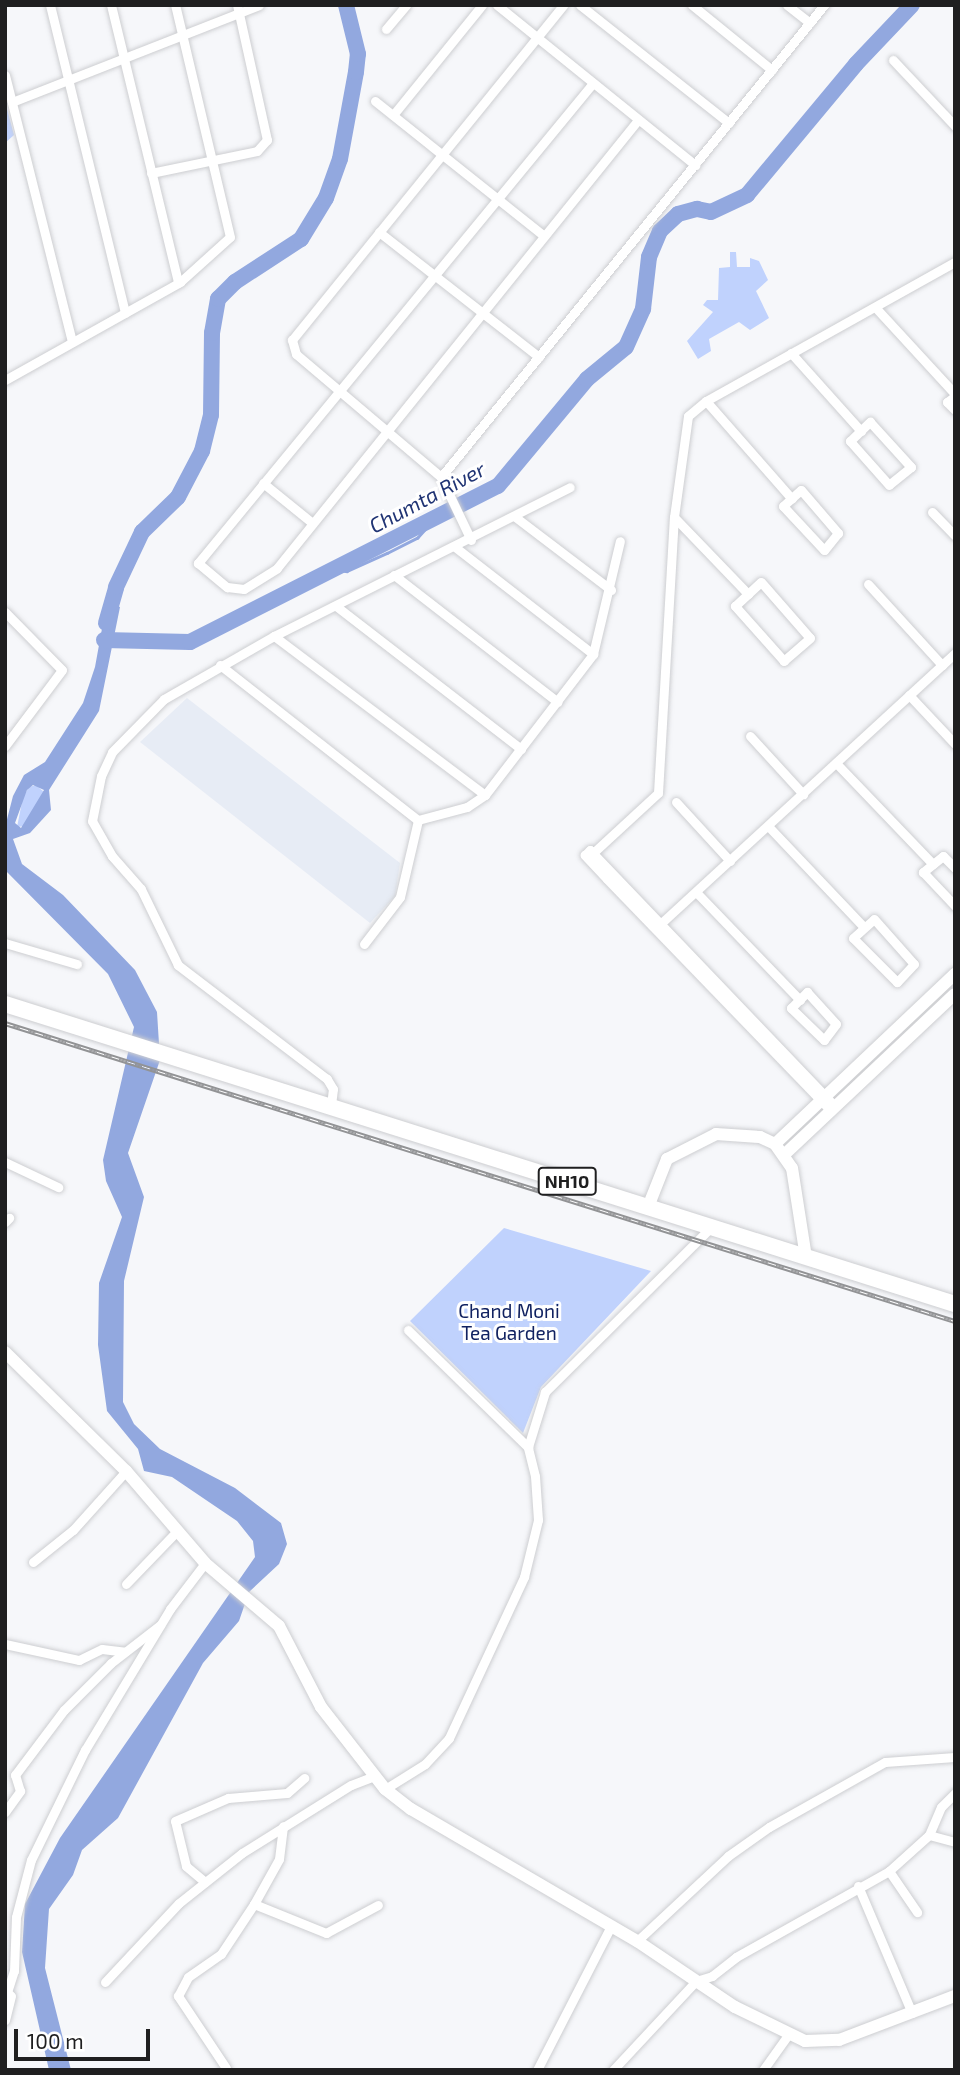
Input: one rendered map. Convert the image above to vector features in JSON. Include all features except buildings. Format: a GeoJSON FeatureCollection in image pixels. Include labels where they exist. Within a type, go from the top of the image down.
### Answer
{"type":"FeatureCollection","features":[{"type":"Feature","properties":{"kind":"highway","name":"NH10"},"geometry":{"type":"LineString","coordinates":[[5,1004],[181,1056],[955,1304]]}},
{"type":"Feature","properties":{"kind":"street"},"geometry":{"type":"LineString","coordinates":[[50,5],[125,313]]}},
{"type":"Feature","properties":{"kind":"street"},"geometry":{"type":"LineString","coordinates":[[111,5],[178,283]]}},
{"type":"Feature","properties":{"kind":"street"},"geometry":{"type":"LineString","coordinates":[[5,380],[178,283],[222,247],[231,233],[175,5]]}},
{"type":"Feature","properties":{"kind":"street"},"geometry":{"type":"LineString","coordinates":[[12,102],[183,35],[238,9],[259,5]]}},
{"type":"Feature","properties":{"kind":"street"},"geometry":{"type":"LineString","coordinates":[[386,29],[406,5]]}},
{"type":"Feature","properties":{"kind":"street"},"geometry":{"type":"LineString","coordinates":[[393,115],[482,5]]}},
{"type":"Feature","properties":{"kind":"street"},"geometry":{"type":"LineString","coordinates":[[497,5],[695,166]]}},
{"type":"Feature","properties":{"kind":"street"},"geometry":{"type":"LineString","coordinates":[[471,540],[441,477],[296,354],[292,340],[563,5]]}},
{"type":"Feature","properties":{"kind":"street"},"geometry":{"type":"LineString","coordinates":[[580,5],[729,123]]}},
{"type":"Feature","properties":{"kind":"street"},"geometry":{"type":"LineString","coordinates":[[692,5],[772,70]]}},
{"type":"Feature","properties":{"kind":"street"},"geometry":{"type":"LineString","coordinates":[[787,5],[810,23]]}},
{"type":"Feature","properties":{"kind":"street"},"geometry":{"type":"LineString","coordinates":[[441,477],[824,5]]}},
{"type":"Feature","properties":{"kind":"street"},"geometry":{"type":"LineString","coordinates":[[151,173],[257,150],[269,134],[238,9]]}},
{"type":"Feature","properties":{"kind":"street"},"geometry":{"type":"LineString","coordinates":[[893,60],[955,126]]}},
{"type":"Feature","properties":{"kind":"street"},"geometry":{"type":"LineString","coordinates":[[5,75],[72,342]]}},
{"type":"Feature","properties":{"kind":"street"},"geometry":{"type":"LineString","coordinates":[[593,83],[198,563],[232,590],[244,589],[277,568],[311,522],[638,120]]}},
{"type":"Feature","properties":{"kind":"street"},"geometry":{"type":"LineString","coordinates":[[375,101],[544,236]]}},
{"type":"Feature","properties":{"kind":"street"},"geometry":{"type":"LineString","coordinates":[[379,232],[539,357]]}},
{"type":"Feature","properties":{"kind":"street"},"geometry":{"type":"LineString","coordinates":[[833,1109],[658,926],[585,855],[590,850],[593,853],[658,793],[674,517],[686,420],[706,401],[955,262]]}},
{"type":"Feature","properties":{"kind":"street"},"geometry":{"type":"LineString","coordinates":[[875,307],[955,395],[947,402],[955,410]]}},
{"type":"Feature","properties":{"kind":"street"},"geometry":{"type":"LineString","coordinates":[[791,353],[861,431]]}},
{"type":"Feature","properties":{"kind":"street"},"geometry":{"type":"LineString","coordinates":[[706,401],[792,499]]}},
{"type":"Feature","properties":{"kind":"street"},"geometry":{"type":"LineString","coordinates":[[870,422],[911,467],[889,485],[850,442],[861,431],[870,422]]}},
{"type":"Feature","properties":{"kind":"street"},"geometry":{"type":"LineString","coordinates":[[263,483],[311,522]]}},
{"type":"Feature","properties":{"kind":"street"},"geometry":{"type":"LineString","coordinates":[[331,1105],[333,1089],[327,1079],[178,965],[141,889],[112,856],[92,821],[94,800],[112,752],[164,699],[220,665],[394,576],[471,540],[570,487]]}},
{"type":"Feature","properties":{"kind":"street"},"geometry":{"type":"LineString","coordinates":[[801,489],[838,533],[824,550],[783,506],[792,499],[801,489]]}},
{"type":"Feature","properties":{"kind":"street"},"geometry":{"type":"LineString","coordinates":[[932,512],[955,536]]}},
{"type":"Feature","properties":{"kind":"street"},"geometry":{"type":"LineString","coordinates":[[514,516],[611,590]]}},
{"type":"Feature","properties":{"kind":"street"},"geometry":{"type":"LineString","coordinates":[[674,517],[748,594]]}},
{"type":"Feature","properties":{"kind":"street"},"geometry":{"type":"LineString","coordinates":[[418,820],[467,807],[485,795],[593,654],[621,541]]}},
{"type":"Feature","properties":{"kind":"street"},"geometry":{"type":"LineString","coordinates":[[455,547],[593,654]]}},
{"type":"Feature","properties":{"kind":"street"},"geometry":{"type":"LineString","coordinates":[[394,576],[558,702]]}},
{"type":"Feature","properties":{"kind":"street"},"geometry":{"type":"LineString","coordinates":[[761,582],[810,638],[784,661],[735,607],[748,594],[761,582]]}},
{"type":"Feature","properties":{"kind":"street"},"geometry":{"type":"LineString","coordinates":[[868,584],[942,665]]}},
{"type":"Feature","properties":{"kind":"street"},"geometry":{"type":"LineString","coordinates":[[336,606],[521,749]]}},
{"type":"Feature","properties":{"kind":"street"},"geometry":{"type":"LineString","coordinates":[[5,612],[62,670],[5,746]]}},
{"type":"Feature","properties":{"kind":"street"},"geometry":{"type":"LineString","coordinates":[[274,636],[485,795]]}},
{"type":"Feature","properties":{"kind":"street"},"geometry":{"type":"LineString","coordinates":[[658,926],[955,653]]}},
{"type":"Feature","properties":{"kind":"street"},"geometry":{"type":"LineString","coordinates":[[220,665],[418,820]]}},
{"type":"Feature","properties":{"kind":"street"},"geometry":{"type":"LineString","coordinates":[[909,695],[955,744]]}},
{"type":"Feature","properties":{"kind":"street"},"geometry":{"type":"LineString","coordinates":[[750,736],[803,793]]}},
{"type":"Feature","properties":{"kind":"street"},"geometry":{"type":"LineString","coordinates":[[836,763],[933,864]]}},
{"type":"Feature","properties":{"kind":"street"},"geometry":{"type":"LineString","coordinates":[[676,802],[730,861]]}},
{"type":"Feature","properties":{"kind":"street"},"geometry":{"type":"LineString","coordinates":[[364,944],[400,897],[418,820]]}},
{"type":"Feature","properties":{"kind":"street"},"geometry":{"type":"LineString","coordinates":[[768,826],[864,927]]}},
{"type":"Feature","properties":{"kind":"street"},"geometry":{"type":"LineString","coordinates":[[955,869],[943,856],[923,872],[955,906]]}},
{"type":"Feature","properties":{"kind":"street"},"geometry":{"type":"LineString","coordinates":[[696,892],[800,1000]]}},
{"type":"Feature","properties":{"kind":"street"},"geometry":{"type":"LineString","coordinates":[[874,919],[914,964],[897,982],[853,938],[864,927],[874,919]]}},
{"type":"Feature","properties":{"kind":"street"},"geometry":{"type":"LineString","coordinates":[[5,943],[77,964]]}},
{"type":"Feature","properties":{"kind":"street"},"geometry":{"type":"LineString","coordinates":[[775,1144],[955,974]]}},
{"type":"Feature","properties":{"kind":"street"},"geometry":{"type":"LineString","coordinates":[[807,992],[836,1024],[824,1040],[791,1008],[800,1000],[807,992]]}},
{"type":"Feature","properties":{"kind":"street"},"geometry":{"type":"LineString","coordinates":[[785,1154],[955,994]]}},
{"type":"Feature","properties":{"kind":"street"},"geometry":{"type":"LineString","coordinates":[[648,1207],[667,1159],[703,1138],[745,1133],[775,1144],[785,1154],[796,1186],[806,1257]]}},
{"type":"Feature","properties":{"kind":"street"},"geometry":{"type":"LineString","coordinates":[[5,1162],[58,1188]]}},
{"type":"Feature","properties":{"kind":"street"},"geometry":{"type":"LineString","coordinates":[[385,1789],[425,1764],[449,1738],[524,1577],[538,1520],[535,1476],[527,1447],[537,1408],[551,1385],[712,1227]]}},
{"type":"Feature","properties":{"kind":"street"},"geometry":{"type":"LineString","coordinates":[[408,1330],[527,1447]]}},
{"type":"Feature","properties":{"kind":"street"},"geometry":{"type":"LineString","coordinates":[[5,1352],[126,1471],[205,1563],[279,1626],[321,1707],[385,1789],[411,1810],[638,1941],[696,1981],[788,2035],[805,2041],[839,2040],[955,1996]]}},
{"type":"Feature","properties":{"kind":"street"},"geometry":{"type":"LineString","coordinates":[[33,1562],[83,1521],[126,1471]]}},
{"type":"Feature","properties":{"kind":"street"},"geometry":{"type":"LineString","coordinates":[[125,1584],[176,1532]]}},
{"type":"Feature","properties":{"kind":"street"},"geometry":{"type":"LineString","coordinates":[[5,2020],[11,1996],[7,1990],[14,1971],[16,1917],[31,1860],[85,1750],[164,1622],[205,1563]]}},
{"type":"Feature","properties":{"kind":"street"},"geometry":{"type":"LineString","coordinates":[[5,1812],[20,1791],[15,1775],[64,1710],[125,1652],[164,1622]]}},
{"type":"Feature","properties":{"kind":"street"},"geometry":{"type":"LineString","coordinates":[[5,1644],[79,1660],[102,1649],[125,1652]]}},
{"type":"Feature","properties":{"kind":"street"},"geometry":{"type":"LineString","coordinates":[[638,1941],[729,1856],[769,1827],[885,1762],[955,1757]]}},
{"type":"Feature","properties":{"kind":"street"},"geometry":{"type":"LineString","coordinates":[[105,1982],[149,1933],[205,1882],[284,1826],[374,1776]]}},
{"type":"Feature","properties":{"kind":"street"},"geometry":{"type":"LineString","coordinates":[[205,1882],[186,1866],[175,1821],[228,1798],[287,1793],[304,1778]]}},
{"type":"Feature","properties":{"kind":"street"},"geometry":{"type":"LineString","coordinates":[[614,2070],[696,1981],[712,1976],[736,1957],[858,1886],[889,1871],[929,1835],[941,1807],[955,1793]]}},
{"type":"Feature","properties":{"kind":"street"},"geometry":{"type":"LineString","coordinates":[[226,2068],[178,1996],[188,1977],[221,1954],[254,1904],[279,1860],[284,1826]]}},
{"type":"Feature","properties":{"kind":"street"},"geometry":{"type":"LineString","coordinates":[[929,1835],[955,1842]]}},
{"type":"Feature","properties":{"kind":"street"},"geometry":{"type":"LineString","coordinates":[[889,1871],[918,1912]]}},
{"type":"Feature","properties":{"kind":"street"},"geometry":{"type":"LineString","coordinates":[[858,1886],[912,2013]]}},
{"type":"Feature","properties":{"kind":"street"},"geometry":{"type":"LineString","coordinates":[[254,1904],[326,1933],[378,1905]]}},
{"type":"Feature","properties":{"kind":"street"},"geometry":{"type":"LineString","coordinates":[[537,2070],[611,1926]]}},
{"type":"Feature","properties":{"kind":"street"},"geometry":{"type":"LineString","coordinates":[[763,2070],[788,2035]]}},
{"type":"Feature","properties":{"kind":"shaded area"},"geometry":{"type":"Polygon","coordinates":[[[107,601],[120,607],[99,711],[49,790],[51,810],[30,833],[13,839],[22,864],[63,895],[135,970],[157,1012],[160,1060],[128,1153],[144,1197],[124,1281],[123,1402],[134,1424],[160,1449],[235,1488],[281,1523],[287,1544],[279,1564],[249,1592],[239,1621],[203,1663],[118,1818],[82,1850],[73,1875],[49,1909],[45,1968],[71,2070],[49,2070],[22,1952],[25,1904],[60,1838],[255,1557],[253,1541],[237,1521],[172,1477],[144,1471],[138,1449],[107,1411],[98,1345],[99,1283],[122,1217],[106,1181],[103,1160],[134,1027],[108,974],[5,870],[5,827],[13,796],[24,775],[45,762],[83,703],[95,667],[107,601]],[[33,785],[27,790],[15,823],[21,828],[44,790],[33,785]]]}},
{"type":"Feature","properties":{"kind":"shaded area"},"geometry":{"type":"Polygon","coordinates":[[[187,698],[400,863],[395,896],[370,923],[140,742],[187,698]]]}},
{"type":"Feature","properties":{"kind":"green space"},"geometry":{"type":"Polygon","coordinates":[[[5,101],[14,135],[5,143],[5,101]]]}},
{"type":"Feature","properties":{"kind":"green space"},"geometry":{"type":"Polygon","coordinates":[[[730,252],[736,252],[737,267],[750,267],[750,258],[759,261],[768,280],[756,291],[769,318],[750,330],[739,322],[709,339],[711,351],[698,359],[687,341],[713,312],[703,305],[707,300],[718,300],[719,268],[730,267],[730,252]]]}},
{"type":"Feature","properties":{"kind":"green space"},"geometry":{"type":"Polygon","coordinates":[[[36,785],[44,792],[26,826],[17,827],[23,797],[29,787],[36,785]]]}},
{"type":"Feature","properties":{"kind":"green space","name":"Chand Moni Tea Garden"},"geometry":{"type":"Polygon","coordinates":[[[504,1228],[651,1271],[541,1387],[523,1433],[410,1321],[504,1228]]]}},
{"type":"Feature","properties":{"kind":"waterway"},"geometry":{"type":"LineString","coordinates":[[106,623],[116,587],[142,532],[178,497],[202,451],[211,415],[212,333],[218,299],[235,282],[301,239],[326,198],[340,159],[358,54],[346,5]]}},
{"type":"Feature","properties":{"kind":"waterway","name":"Chumta River"},"geometry":{"type":"LineString","coordinates":[[104,640],[190,642],[498,486],[587,379],[626,347],[643,309],[649,257],[660,231],[678,214],[697,209],[711,212],[747,195],[856,64],[912,5]]}},
{"type":"Feature","properties":{"kind":"waterway"},"geometry":{"type":"LineString","coordinates":[[332,569],[347,571],[387,553],[417,538],[433,520]]}},
{"type":"Feature","properties":{"kind":"railway"},"geometry":{"type":"LineString","coordinates":[[5,1023],[955,1321]]}}]}
